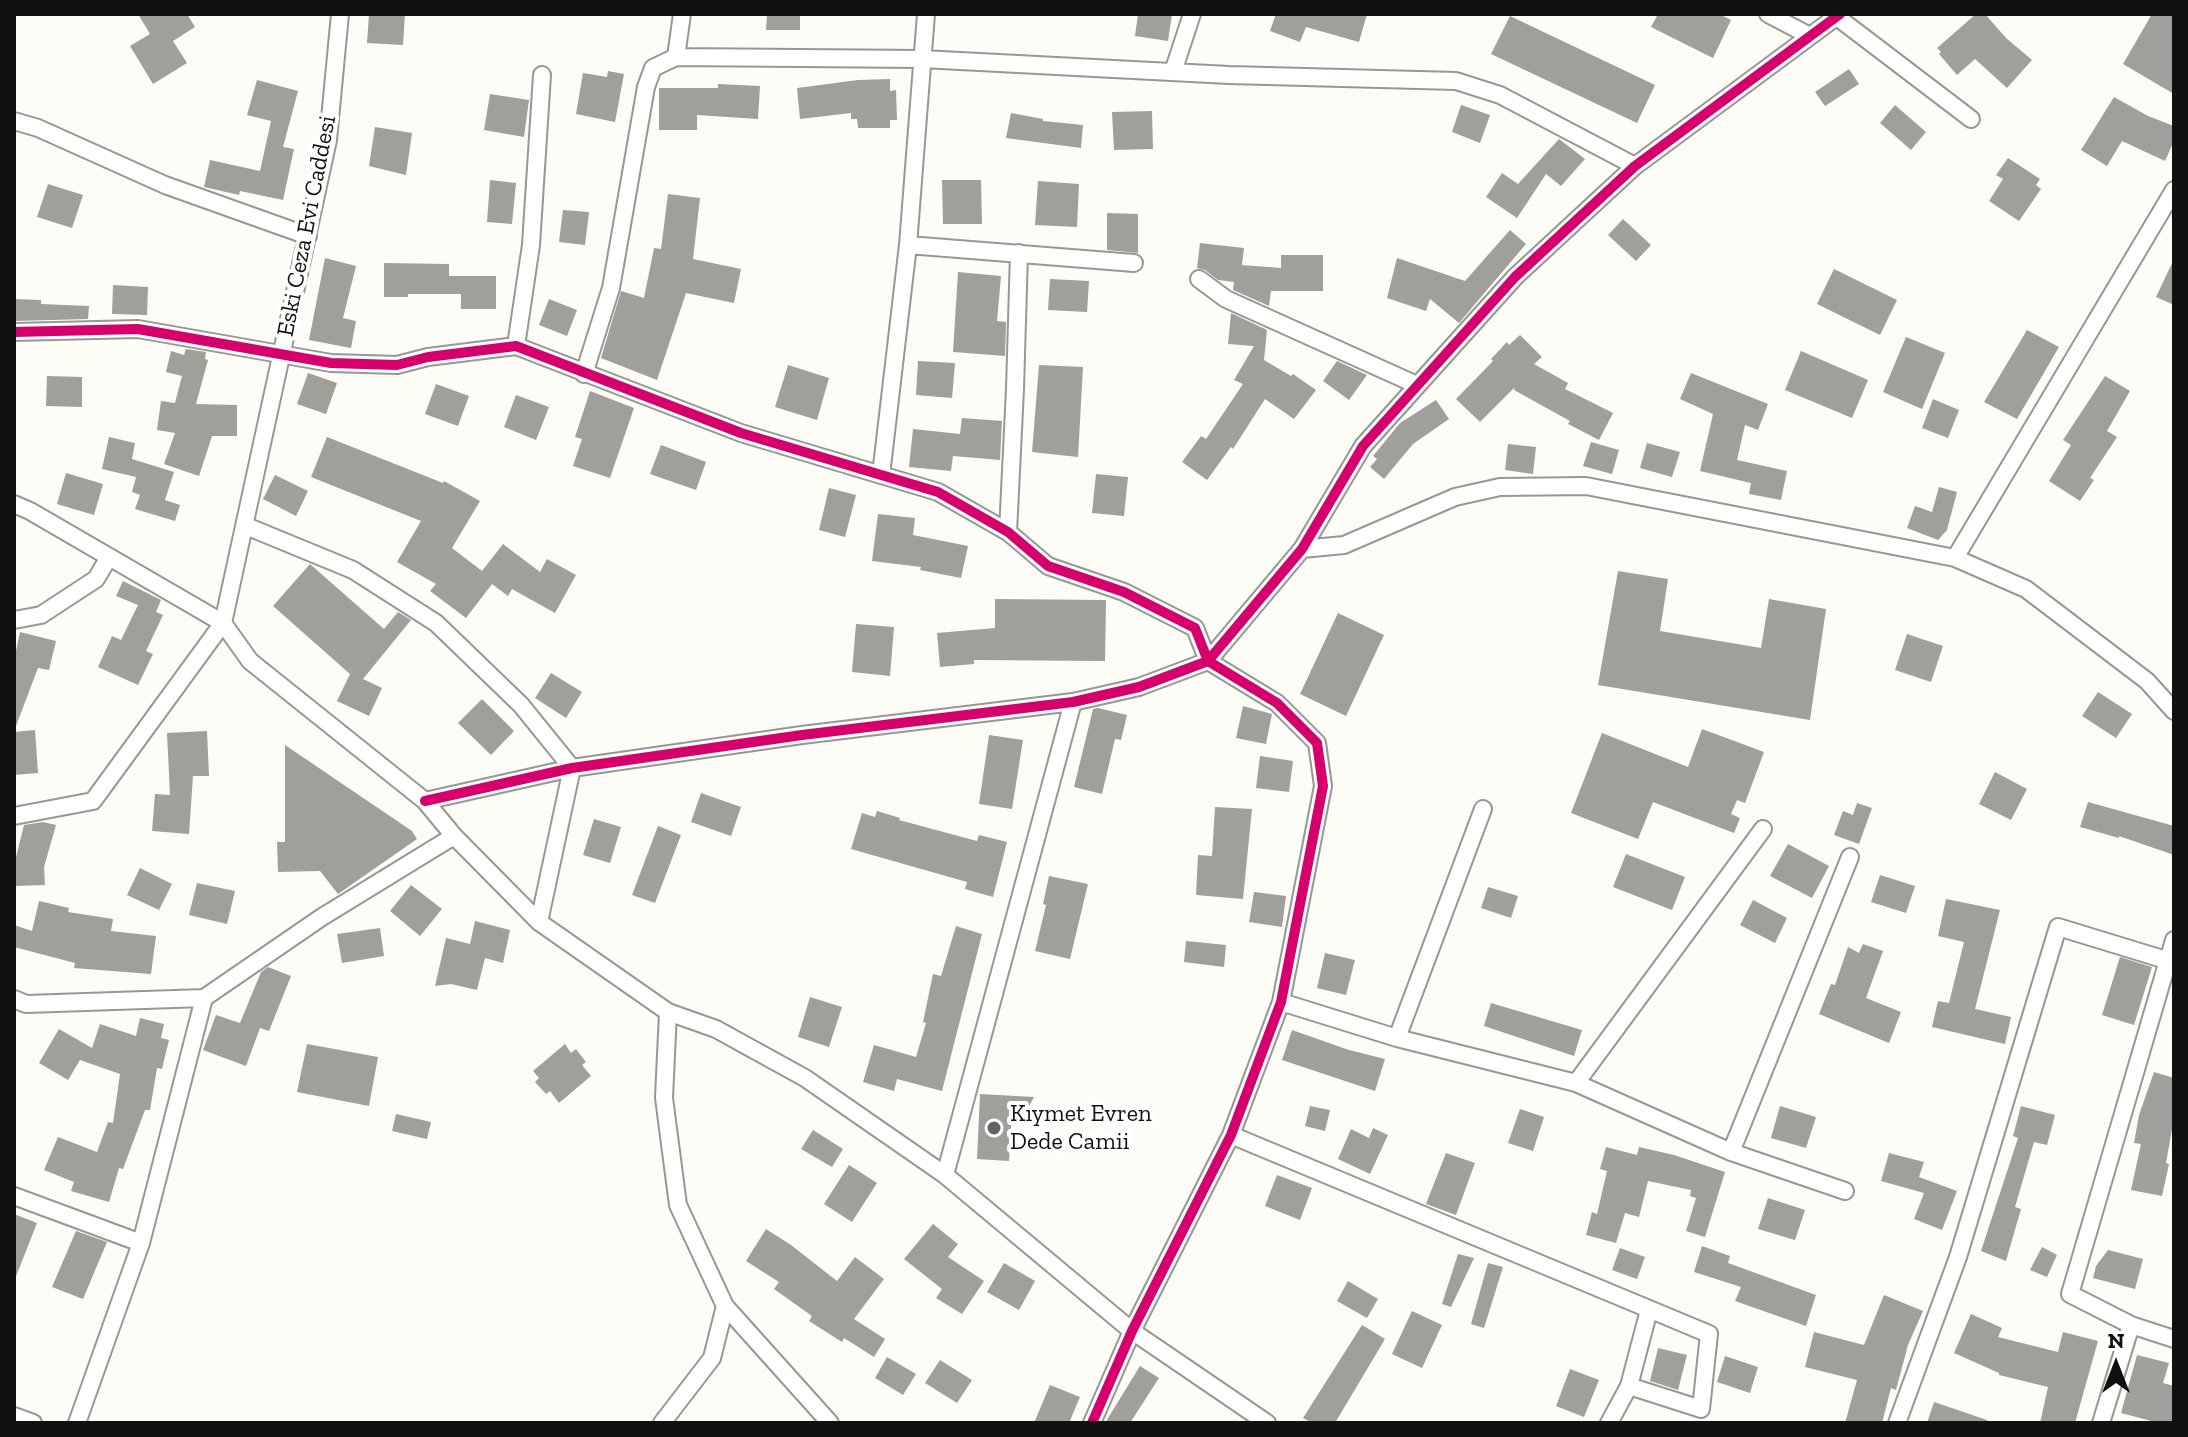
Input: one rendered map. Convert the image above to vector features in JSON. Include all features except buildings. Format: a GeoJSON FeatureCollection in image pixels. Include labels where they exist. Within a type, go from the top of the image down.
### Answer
{"type":"FeatureCollection","features":[{"type":"Feature","properties":{"kind":"street","name":"Eski Ceza Evi Caddesi"},"geometry":{"type":"LineString","coordinates":[[223,623],[328,140],[340,14]]}},
{"type":"Feature","properties":{"kind":"street"},"geometry":{"type":"LineString","coordinates":[[676,57],[682,14]]}},
{"type":"Feature","properties":{"kind":"street"},"geometry":{"type":"LineString","coordinates":[[881,475],[908,245],[926,14]]}},
{"type":"Feature","properties":{"kind":"street"},"geometry":{"type":"LineString","coordinates":[[1173,72],[1192,14]]}},
{"type":"Feature","properties":{"kind":"street"},"geometry":{"type":"LineString","coordinates":[[1768,14],[1810,36]]}},
{"type":"Feature","properties":{"kind":"street"},"geometry":{"type":"LineString","coordinates":[[425,801],[572,768],[802,735],[1073,702],[1139,687],[1208,661],[1302,549],[1363,446],[1515,277],[1635,166],[1839,15],[1971,119]]}},
{"type":"Feature","properties":{"kind":"street"},"geometry":{"type":"LineString","coordinates":[[584,374],[611,288],[646,87],[653,68],[676,57],[922,59],[1173,72],[1456,81],[1500,95],[1635,166]]}},
{"type":"Feature","properties":{"kind":"street"},"geometry":{"type":"LineString","coordinates":[[516,346],[531,245],[542,75]]}},
{"type":"Feature","properties":{"kind":"street"},"geometry":{"type":"LineString","coordinates":[[14,121],[38,128],[165,185],[308,236]]}},
{"type":"Feature","properties":{"kind":"street"},"geometry":{"type":"LineString","coordinates":[[1955,558],[2168,215],[2174,190]]}},
{"type":"Feature","properties":{"kind":"street"},"geometry":{"type":"LineString","coordinates":[[908,245],[1134,263]]}},
{"type":"Feature","properties":{"kind":"street"},"geometry":{"type":"LineString","coordinates":[[1008,532],[1019,253]]}},
{"type":"Feature","properties":{"kind":"street"},"geometry":{"type":"LineString","coordinates":[[1199,279],[1226,299],[1417,385]]}},
{"type":"Feature","properties":{"kind":"street"},"geometry":{"type":"LineString","coordinates":[[14,332],[138,329],[331,363],[397,365],[428,357],[516,346],[741,433],[938,492],[1008,532],[1048,566],[1124,592],[1195,628],[1208,661],[1277,703],[1317,743],[1323,786],[1281,1002],[1231,1135],[1132,1331],[1092,1423]]}},
{"type":"Feature","properties":{"kind":"street"},"geometry":{"type":"LineString","coordinates":[[1302,549],[1344,545],[1455,497],[1500,487],[1586,486],[1955,558],[2026,589],[2147,681],[2174,711]]}},
{"type":"Feature","properties":{"kind":"street"},"geometry":{"type":"LineString","coordinates":[[14,504],[223,623],[250,661],[425,801],[454,836],[539,922],[668,1012],[716,1029],[805,1078],[945,1175],[1132,1331],[1267,1423]]}},
{"type":"Feature","properties":{"kind":"street"},"geometry":{"type":"LineString","coordinates":[[246,526],[353,570],[436,623],[521,705],[572,768]]}},
{"type":"Feature","properties":{"kind":"street"},"geometry":{"type":"LineString","coordinates":[[14,620],[41,615],[96,579],[109,557]]}},
{"type":"Feature","properties":{"kind":"street"},"geometry":{"type":"LineString","coordinates":[[14,816],[93,801],[223,623]]}},
{"type":"Feature","properties":{"kind":"street"},"geometry":{"type":"LineString","coordinates":[[945,1175],[1073,702]]}},
{"type":"Feature","properties":{"kind":"street"},"geometry":{"type":"LineString","coordinates":[[539,922],[572,768]]}},
{"type":"Feature","properties":{"kind":"street"},"geometry":{"type":"LineString","coordinates":[[1397,1038],[1483,809]]}},
{"type":"Feature","properties":{"kind":"street"},"geometry":{"type":"LineString","coordinates":[[1576,1083],[1763,829]]}},
{"type":"Feature","properties":{"kind":"street"},"geometry":{"type":"LineString","coordinates":[[14,999],[26,1004],[204,998],[322,917],[454,836]]}},
{"type":"Feature","properties":{"kind":"street"},"geometry":{"type":"LineString","coordinates":[[1731,1152],[1850,857]]}},
{"type":"Feature","properties":{"kind":"street"},"geometry":{"type":"LineString","coordinates":[[1897,1423],[1958,1257],[2058,927],[2166,960]]}},
{"type":"Feature","properties":{"kind":"street"},"geometry":{"type":"LineString","coordinates":[[2174,940],[2070,1294],[2131,1325],[2174,1339]]}},
{"type":"Feature","properties":{"kind":"street"},"geometry":{"type":"LineString","coordinates":[[77,1423],[141,1243],[204,998]]}},
{"type":"Feature","properties":{"kind":"street"},"geometry":{"type":"LineString","coordinates":[[1281,1002],[1397,1038],[1576,1083],[1731,1152],[1845,1191]]}},
{"type":"Feature","properties":{"kind":"street"},"geometry":{"type":"LineString","coordinates":[[668,1012],[664,1098],[678,1205],[725,1306],[830,1423]]}},
{"type":"Feature","properties":{"kind":"street"},"geometry":{"type":"LineString","coordinates":[[1231,1135],[1709,1334],[1699,1416],[1629,1386]]}},
{"type":"Feature","properties":{"kind":"street"},"geometry":{"type":"LineString","coordinates":[[14,1196],[141,1243]]}},
{"type":"Feature","properties":{"kind":"street"},"geometry":{"type":"LineString","coordinates":[[662,1423],[712,1358],[725,1306]]}},
{"type":"Feature","properties":{"kind":"street"},"geometry":{"type":"LineString","coordinates":[[1609,1423],[1629,1386],[1649,1310]]}},
{"type":"Feature","properties":{"kind":"street"},"geometry":{"type":"LineString","coordinates":[[2101,1423],[2131,1325]]}},
{"type":"Feature","properties":{"kind":"street"},"geometry":{"type":"LineString","coordinates":[[14,1416],[33,1423]]}},
{"type":"Feature","properties":{"kind":"cycle path"},"geometry":{"type":"LineString","coordinates":[[425,801],[572,768],[802,735],[1073,702],[1139,687],[1208,661],[1302,549],[1363,446],[1515,277],[1635,166],[1840,14]]}},
{"type":"Feature","properties":{"kind":"cycle path"},"geometry":{"type":"LineString","coordinates":[[14,332],[138,329],[331,363],[397,365],[428,357],[516,346],[741,433],[938,492],[1008,532],[1048,566],[1124,592],[1195,628],[1208,661],[1277,703],[1317,743],[1323,786],[1281,1002],[1231,1135],[1132,1331],[1092,1423]]}},
{"type":"Feature","properties":{"kind":"place","name":"Kıymet Evren Dede Camii"},"geometry":{"type":"Point","coordinates":[994,1128]}}]}
